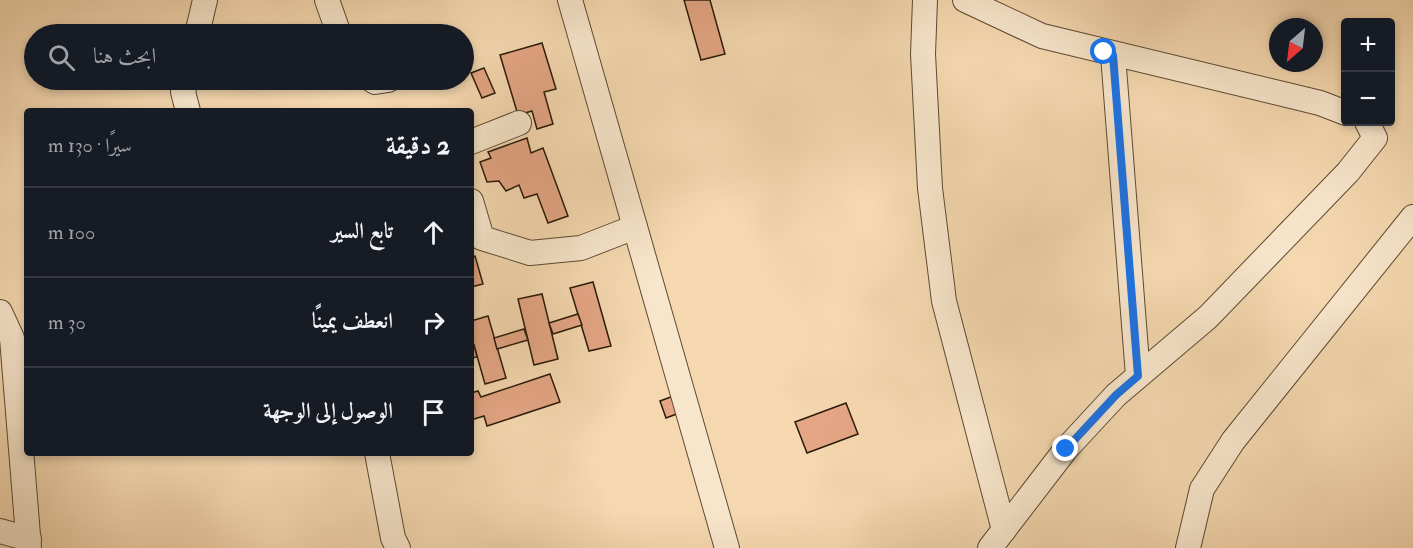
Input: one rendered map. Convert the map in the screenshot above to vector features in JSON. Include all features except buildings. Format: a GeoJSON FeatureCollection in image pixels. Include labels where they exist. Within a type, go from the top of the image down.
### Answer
{"type":"FeatureCollection","features":[{"type":"Feature","properties":{"kind":"street"},"geometry":{"type":"LineString","coordinates":[[199,24],[205,0]]}},
{"type":"Feature","properties":{"kind":"street"},"geometry":{"type":"LineString","coordinates":[[327,0],[335,24]]}},
{"type":"Feature","properties":{"kind":"street"},"geometry":{"type":"LineString","coordinates":[[570,0],[727,548]]}},
{"type":"Feature","properties":{"kind":"street"},"geometry":{"type":"LineString","coordinates":[[925,0],[923,54],[930,188],[944,301],[997,539]]}},
{"type":"Feature","properties":{"kind":"street"},"geometry":{"type":"LineString","coordinates":[[965,0],[1042,36],[1113,55],[1320,103],[1341,111]]}},
{"type":"Feature","properties":{"kind":"street"},"geometry":{"type":"LineString","coordinates":[[1113,55],[1138,376]]}},
{"type":"Feature","properties":{"kind":"street"},"geometry":{"type":"LineString","coordinates":[[184,90],[187,108]]}},
{"type":"Feature","properties":{"kind":"street"},"geometry":{"type":"LineString","coordinates":[[474,141],[519,123]]}},
{"type":"Feature","properties":{"kind":"street"},"geometry":{"type":"LineString","coordinates":[[997,539],[1066,449],[1116,395],[1208,317],[1348,172],[1375,138],[1369,126]]}},
{"type":"Feature","properties":{"kind":"street"},"geometry":{"type":"LineString","coordinates":[[474,211],[482,238],[530,253],[581,248],[635,226]]}},
{"type":"Feature","properties":{"kind":"street"},"geometry":{"type":"LineString","coordinates":[[1188,548],[1202,489],[1233,441],[1413,217]]}},
{"type":"Feature","properties":{"kind":"street"},"geometry":{"type":"LineString","coordinates":[[0,312],[12,338],[29,543],[0,531]]}},
{"type":"Feature","properties":{"kind":"street"},"geometry":{"type":"LineString","coordinates":[[378,456],[393,538],[398,548]]}},
{"type":"Feature","properties":{"kind":"route"},"geometry":{"type":"LineString","coordinates":[[1066,449],[1116,395],[1138,376],[1113,55],[1104,52]]}}]}
